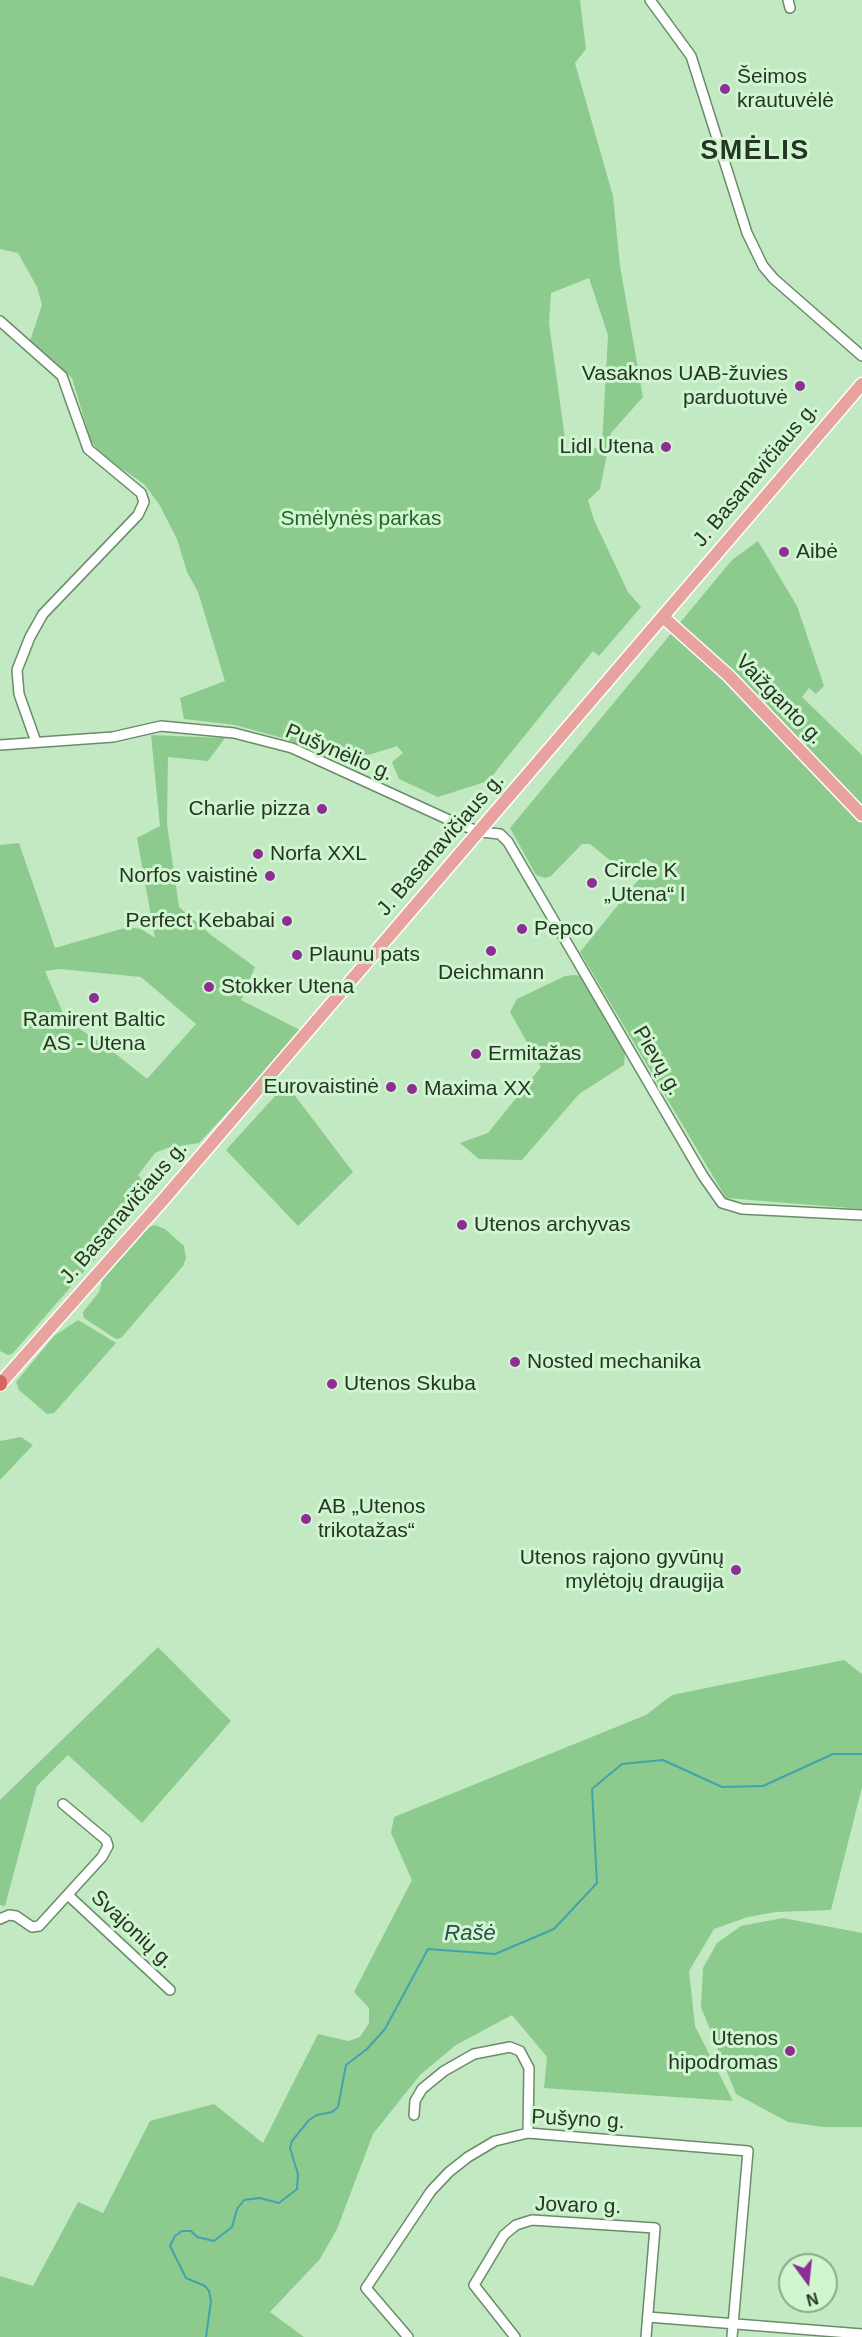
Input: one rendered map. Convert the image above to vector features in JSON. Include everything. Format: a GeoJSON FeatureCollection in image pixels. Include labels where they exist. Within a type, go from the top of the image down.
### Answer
{"type":"FeatureCollection","features":[{"type":"Feature","properties":{"kind":"main road","name":"J. Basanavičiaus g."},"geometry":{"type":"LineString","coordinates":[[0,1383],[115,1257],[862,384]]}},
{"type":"Feature","properties":{"kind":"main road","name":"Vaižganto g."},"geometry":{"type":"LineString","coordinates":[[663,617],[729,676],[862,815]]}},
{"type":"Feature","properties":{"kind":"street"},"geometry":{"type":"LineString","coordinates":[[651,0],[691,56],[747,233],[763,266],[774,279],[862,356]]}},
{"type":"Feature","properties":{"kind":"street"},"geometry":{"type":"LineString","coordinates":[[0,321],[62,376],[88,449],[141,493],[144,502],[138,515],[43,614],[30,637],[17,670],[19,694],[36,742]]}},
{"type":"Feature","properties":{"kind":"street","name":"Pušynėlio g."},"geometry":{"type":"LineString","coordinates":[[0,746],[113,737],[161,726],[234,733],[292,748],[372,786],[481,832]]}},
{"type":"Feature","properties":{"kind":"street","name":"Pievų g."},"geometry":{"type":"LineString","coordinates":[[481,832],[500,834],[508,842],[703,1176],[722,1203],[742,1209],[862,1215]]}},
{"type":"Feature","properties":{"kind":"street","name":"Svajonių g."},"geometry":{"type":"LineString","coordinates":[[0,1919],[9,1915],[16,1916],[32,1927],[39,1926],[69,1896],[108,1846],[101,1834],[63,1804]]}},
{"type":"Feature","properties":{"kind":"street","name":"Svajonių g."},"geometry":{"type":"LineString","coordinates":[[69,1896],[170,1990]]}},
{"type":"Feature","properties":{"kind":"street"},"geometry":{"type":"LineString","coordinates":[[414,2115],[415,2101],[422,2089],[444,2071],[474,2054],[510,2047],[520,2050],[529,2068],[528,2133]]}},
{"type":"Feature","properties":{"kind":"street","name":"Pušyno g."},"geometry":{"type":"LineString","coordinates":[[408,2337],[366,2288],[431,2191],[449,2172],[489,2145],[510,2136],[528,2133],[748,2151],[732,2337]]}},
{"type":"Feature","properties":{"kind":"street","name":"Jovaro g."},"geometry":{"type":"LineString","coordinates":[[515,2337],[474,2285],[504,2235],[516,2225],[532,2220],[655,2228],[646,2337]]}},
{"type":"Feature","properties":{"kind":"street"},"geometry":{"type":"LineString","coordinates":[[648,2317],[862,2334]]}},
{"type":"Feature","properties":{"kind":"green space","name":"Smėlynės parkas"},"geometry":{"type":"Polygon","coordinates":[[[0,0],[580,0],[586,49],[575,63],[613,196],[620,266],[643,397],[611,433],[600,489],[588,500],[594,520],[628,592],[641,607],[599,656],[593,651],[488,781],[438,797],[399,779],[392,762],[403,753],[397,746],[372,754],[328,759],[286,739],[235,725],[184,719],[180,698],[225,681],[198,592],[187,572],[177,539],[159,504],[144,484],[106,458],[91,442],[72,378],[30,341],[42,305],[37,287],[18,253],[0,249],[0,0]],[[589,278],[551,293],[549,323],[567,453],[602,447],[608,335],[589,278]]]}},
{"type":"Feature","properties":{"kind":"green space"},"geometry":{"type":"Polygon","coordinates":[[[758,541],[797,606],[824,686],[816,694],[809,688],[802,697],[862,755],[862,1209],[726,1198],[580,952],[652,863],[645,858],[631,874],[627,874],[590,844],[582,844],[551,876],[545,878],[536,875],[510,828],[732,560],[758,541]]]}},
{"type":"Feature","properties":{"kind":"green space"},"geometry":{"type":"Polygon","coordinates":[[[151,735],[225,738],[208,761],[168,757],[167,824],[179,907],[211,935],[255,967],[241,1000],[302,1031],[199,1143],[167,1148],[155,1153],[138,1175],[149,1190],[119,1232],[12,1354],[8,1355],[0,1351],[0,845],[19,843],[55,948],[128,927],[141,929],[155,938],[137,838],[160,826],[151,735]],[[60,969],[45,971],[66,1020],[106,1046],[147,1079],[196,1024],[141,977],[60,969]]]}},
{"type":"Feature","properties":{"kind":"green space"},"geometry":{"type":"Polygon","coordinates":[[[565,976],[581,976],[613,1029],[625,1052],[624,1065],[579,1094],[522,1160],[479,1159],[460,1143],[488,1133],[541,1067],[510,1012],[517,999],[565,976]]]}},
{"type":"Feature","properties":{"kind":"green space"},"geometry":{"type":"Polygon","coordinates":[[[286,1084],[353,1172],[298,1226],[226,1150],[286,1084]]]}},
{"type":"Feature","properties":{"kind":"green space"},"geometry":{"type":"Polygon","coordinates":[[[155,1225],[165,1229],[184,1246],[186,1258],[183,1266],[121,1338],[116,1339],[84,1318],[83,1312],[99,1292],[103,1278],[146,1228],[155,1225]]]}},
{"type":"Feature","properties":{"kind":"green space"},"geometry":{"type":"Polygon","coordinates":[[[78,1320],[116,1343],[54,1413],[47,1414],[19,1390],[16,1382],[54,1336],[78,1320]]]}},
{"type":"Feature","properties":{"kind":"green space"},"geometry":{"type":"Polygon","coordinates":[[[21,1437],[33,1445],[0,1480],[0,1441],[21,1437]]]}},
{"type":"Feature","properties":{"kind":"green space"},"geometry":{"type":"Polygon","coordinates":[[[158,1647],[231,1721],[142,1823],[68,1755],[37,1786],[5,1906],[0,1905],[0,1800],[158,1647]]]}},
{"type":"Feature","properties":{"kind":"green space"},"geometry":{"type":"Polygon","coordinates":[[[844,1660],[862,1674],[862,1787],[831,1910],[776,1912],[748,1917],[714,1929],[689,1971],[695,2026],[733,2101],[544,2088],[547,2057],[512,2015],[456,2045],[420,2075],[373,2134],[337,2229],[320,2259],[270,2312],[304,2337],[0,2337],[0,2276],[33,2286],[78,2202],[103,2213],[150,2121],[214,2104],[263,2143],[318,2034],[348,2041],[360,2037],[369,2023],[369,2008],[354,1992],[412,1880],[391,1833],[394,1817],[646,1715],[672,1695],[844,1660]]]}},
{"type":"Feature","properties":{"kind":"green space","name":"Utenos hipodromas"},"geometry":{"type":"Polygon","coordinates":[[[783,1918],[862,1933],[862,2127],[823,2127],[788,2122],[736,2094],[701,2007],[703,1968],[717,1943],[741,1926],[783,1918]]]}},
{"type":"Feature","properties":{"kind":"waterway","name":"Rašė"},"geometry":{"type":"LineString","coordinates":[[206,2337],[211,2301],[209,2291],[205,2286],[186,2278],[170,2246],[175,2236],[182,2231],[191,2231],[197,2237],[214,2241],[232,2227],[237,2209],[244,2200],[260,2198],[279,2203],[297,2189],[298,2174],[290,2148],[292,2141],[309,2120],[317,2115],[332,2112],[338,2107],[346,2065],[367,2049],[385,2029],[428,1949],[495,1954],[554,1929],[597,1883],[592,1789],[622,1764],[663,1760],[722,1787],[763,1786],[833,1754],[862,1754]]}},
{"type":"Feature","properties":{"kind":"place","name":"Šeimos krautuvėlė"},"geometry":{"type":"Point","coordinates":[725,89]}},
{"type":"Feature","properties":{"kind":"place","name":"Vasaknos UAB-žuvies parduotuvė"},"geometry":{"type":"Point","coordinates":[800,386]}},
{"type":"Feature","properties":{"kind":"place","name":"Lidl Utena"},"geometry":{"type":"Point","coordinates":[666,447]}},
{"type":"Feature","properties":{"kind":"place","name":"Aibė"},"geometry":{"type":"Point","coordinates":[784,552]}},
{"type":"Feature","properties":{"kind":"place","name":"Charlie pizza"},"geometry":{"type":"Point","coordinates":[322,809]}},
{"type":"Feature","properties":{"kind":"place","name":"Norfa XXL"},"geometry":{"type":"Point","coordinates":[258,854]}},
{"type":"Feature","properties":{"kind":"place","name":"Norfos vaistinė"},"geometry":{"type":"Point","coordinates":[270,876]}},
{"type":"Feature","properties":{"kind":"place","name":"Circle K „Utena“ I"},"geometry":{"type":"Point","coordinates":[592,883]}},
{"type":"Feature","properties":{"kind":"place","name":"Perfect Kebabai"},"geometry":{"type":"Point","coordinates":[287,921]}},
{"type":"Feature","properties":{"kind":"place","name":"Pepco"},"geometry":{"type":"Point","coordinates":[522,929]}},
{"type":"Feature","properties":{"kind":"place","name":"Deichmann"},"geometry":{"type":"Point","coordinates":[491,951]}},
{"type":"Feature","properties":{"kind":"place","name":"Plaunu pats"},"geometry":{"type":"Point","coordinates":[297,955]}},
{"type":"Feature","properties":{"kind":"place","name":"Stokker Utena"},"geometry":{"type":"Point","coordinates":[209,987]}},
{"type":"Feature","properties":{"kind":"place","name":"Ramirent Baltic AS - Utena"},"geometry":{"type":"Point","coordinates":[94,998]}},
{"type":"Feature","properties":{"kind":"place","name":"Ermitažas"},"geometry":{"type":"Point","coordinates":[476,1054]}},
{"type":"Feature","properties":{"kind":"place","name":"Eurovaistinė"},"geometry":{"type":"Point","coordinates":[391,1087]}},
{"type":"Feature","properties":{"kind":"place","name":"Maxima XX"},"geometry":{"type":"Point","coordinates":[412,1089]}},
{"type":"Feature","properties":{"kind":"place","name":"Utenos archyvas"},"geometry":{"type":"Point","coordinates":[462,1225]}},
{"type":"Feature","properties":{"kind":"place","name":"Nosted mechanika"},"geometry":{"type":"Point","coordinates":[515,1362]}},
{"type":"Feature","properties":{"kind":"place","name":"Utenos Skuba"},"geometry":{"type":"Point","coordinates":[332,1384]}},
{"type":"Feature","properties":{"kind":"place","name":"AB „Utenos trikotažas“"},"geometry":{"type":"Point","coordinates":[306,1519]}},
{"type":"Feature","properties":{"kind":"place","name":"Utenos rajono gyvūnų mylėtojų draugija"},"geometry":{"type":"Point","coordinates":[736,1570]}},
{"type":"Feature","properties":{"kind":"place","name":"Utenos hipodromas"},"geometry":{"type":"Point","coordinates":[790,2051]}},
{"type":"Feature","properties":{"kind":"district","name":"SMĖLIS"},"geometry":{"type":"Point","coordinates":[755,152]}}]}
